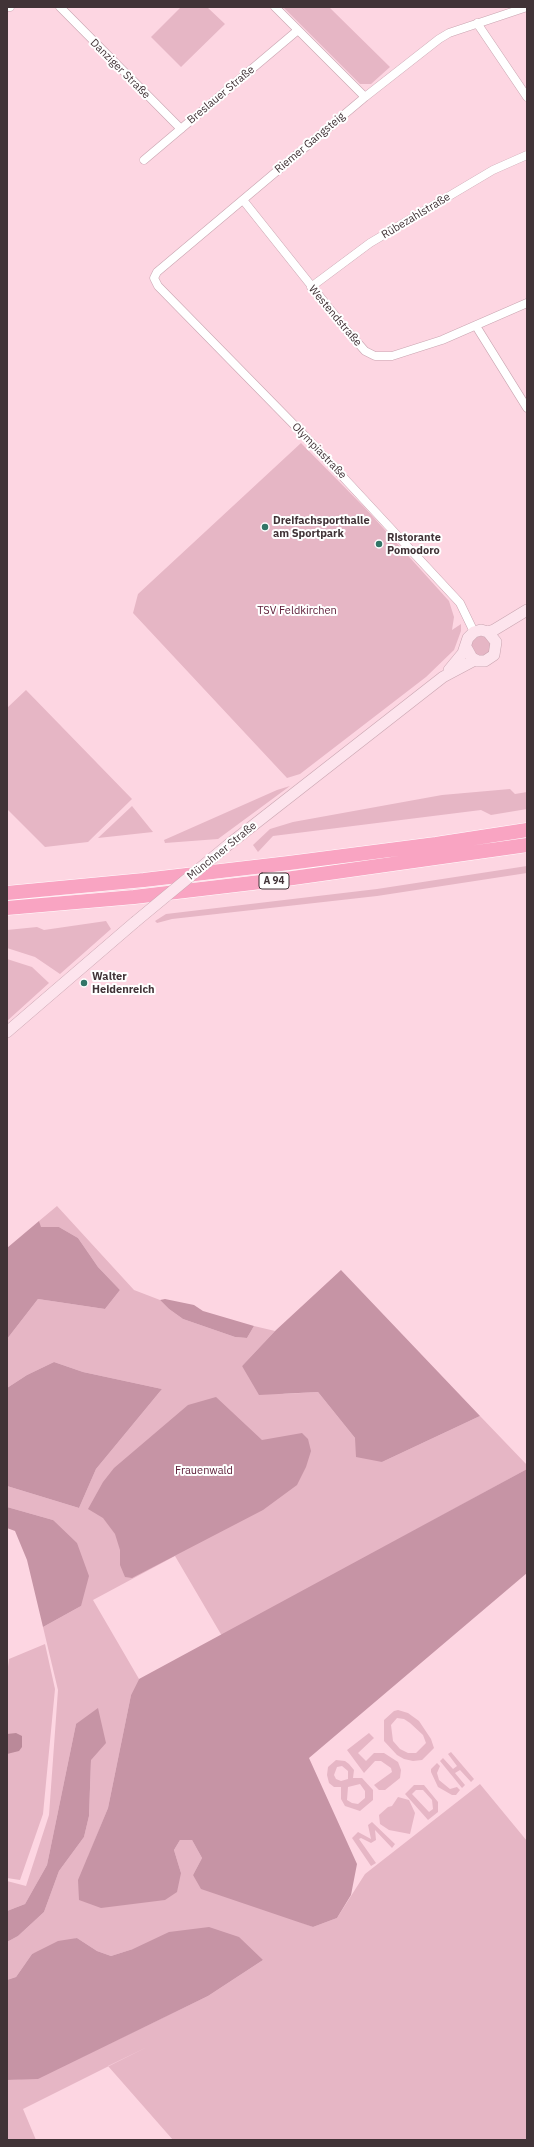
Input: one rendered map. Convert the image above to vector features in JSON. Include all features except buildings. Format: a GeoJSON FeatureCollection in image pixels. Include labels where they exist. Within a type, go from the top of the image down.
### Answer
{"type":"FeatureCollection","features":[{"type":"Feature","properties":{"kind":"highway","name":"A 94"},"geometry":{"type":"LineString","coordinates":[[7,893],[137,881],[289,863],[527,830]]}},
{"type":"Feature","properties":{"kind":"highway","name":"A 94"},"geometry":{"type":"LineString","coordinates":[[7,908],[134,897],[286,879],[527,845]]}},
{"type":"Feature","properties":{"kind":"street","name":"Danziger Straße"},"geometry":{"type":"LineString","coordinates":[[60,7],[181,130]]}},
{"type":"Feature","properties":{"kind":"street"},"geometry":{"type":"LineString","coordinates":[[275,7],[365,97]]}},
{"type":"Feature","properties":{"kind":"street","name":"Riemer Gangsteig"},"geometry":{"type":"LineString","coordinates":[[154,278],[157,272],[365,97],[439,39],[449,33],[527,7]]}},
{"type":"Feature","properties":{"kind":"street"},"geometry":{"type":"LineString","coordinates":[[477,23],[527,97]]}},
{"type":"Feature","properties":{"kind":"street","name":"Breslauer Straße"},"geometry":{"type":"LineString","coordinates":[[144,160],[298,30]]}},
{"type":"Feature","properties":{"kind":"street","name":"Rübezahlstraße"},"geometry":{"type":"LineString","coordinates":[[311,287],[370,243],[492,171],[527,155]]}},
{"type":"Feature","properties":{"kind":"street","name":"Westendstraße"},"geometry":{"type":"LineString","coordinates":[[243,200],[311,287],[365,351],[375,356],[392,356],[476,326],[527,303]]}},
{"type":"Feature","properties":{"kind":"street","name":"Olympiastraße"},"geometry":{"type":"LineString","coordinates":[[154,278],[158,286],[326,458],[460,603],[474,632]]}},
{"type":"Feature","properties":{"kind":"street"},"geometry":{"type":"LineString","coordinates":[[476,326],[527,408]]}},
{"type":"Feature","properties":{"kind":"street","name":"Münchner Straße"},"geometry":{"type":"LineString","coordinates":[[443,677],[463,653],[466,648],[468,638],[474,632],[488,632],[494,630],[526,610]]}},
{"type":"Feature","properties":{"kind":"street","name":"Münchner Straße"},"geometry":{"type":"LineString","coordinates":[[7,1032],[135,922],[228,845],[443,677],[475,660],[485,661],[491,657],[496,649],[496,642],[526,610]]}},
{"type":"Feature","properties":{"kind":"street"},"geometry":{"type":"LineString","coordinates":[[488,632],[496,642]]}},
{"type":"Feature","properties":{"kind":"street"},"geometry":{"type":"LineString","coordinates":[[466,648],[469,655],[475,660]]}},
{"type":"Feature","properties":{"kind":"green space"},"geometry":{"type":"Polygon","coordinates":[[[181,7],[207,7],[225,24],[181,67],[151,37],[181,7]]]}},
{"type":"Feature","properties":{"kind":"green space"},"geometry":{"type":"Polygon","coordinates":[[[283,7],[329,7],[390,67],[371,84],[360,84],[283,7]]]}},
{"type":"Feature","properties":{"kind":"green space","name":"TSV Feldkirchen"},"geometry":{"type":"Polygon","coordinates":[[[301,443],[366,509],[449,601],[454,617],[452,630],[461,624],[461,631],[454,650],[426,677],[300,774],[287,778],[133,613],[138,594],[301,443]]]}},
{"type":"Feature","properties":{"kind":"green space"},"geometry":{"type":"Polygon","coordinates":[[[481,636],[488,639],[491,646],[488,653],[481,656],[474,653],[471,646],[474,639],[481,636]]]}},
{"type":"Feature","properties":{"kind":"green space"},"geometry":{"type":"Polygon","coordinates":[[[26,690],[132,799],[88,842],[45,847],[7,809],[7,708],[26,690]]]}},
{"type":"Feature","properties":{"kind":"green space"},"geometry":{"type":"Polygon","coordinates":[[[290,786],[218,839],[165,843],[164,840],[277,790],[290,786]]]}},
{"type":"Feature","properties":{"kind":"green space"},"geometry":{"type":"Polygon","coordinates":[[[510,789],[515,794],[527,792],[527,809],[491,815],[481,810],[273,836],[258,852],[253,845],[270,829],[293,822],[442,795],[510,789]]]}},
{"type":"Feature","properties":{"kind":"green space"},"geometry":{"type":"Polygon","coordinates":[[[132,806],[153,832],[98,838],[132,806]]]}},
{"type":"Feature","properties":{"kind":"green space"},"geometry":{"type":"Polygon","coordinates":[[[527,866],[527,873],[377,896],[172,919],[157,923],[155,921],[166,914],[377,889],[527,866]]]}},
{"type":"Feature","properties":{"kind":"green space"},"geometry":{"type":"Polygon","coordinates":[[[106,921],[111,929],[60,974],[35,957],[7,948],[7,930],[37,927],[44,930],[106,921]]]}},
{"type":"Feature","properties":{"kind":"green space"},"geometry":{"type":"Polygon","coordinates":[[[7,959],[32,967],[49,983],[7,1021],[7,959]]]}},
{"type":"Feature","properties":{"kind":"green space"},"geometry":{"type":"Polygon","coordinates":[[[57,1206],[134,1290],[160,1300],[169,1309],[183,1319],[235,1337],[247,1338],[254,1326],[275,1331],[242,1366],[284,1394],[318,1392],[355,1438],[382,1462],[480,1416],[527,1465],[527,1469],[222,1636],[175,1556],[93,1600],[139,1679],[131,1695],[108,1808],[88,1857],[181,1873],[174,1850],[180,1840],[192,1840],[202,1858],[193,1875],[274,1912],[313,1927],[337,1918],[365,1874],[480,1784],[527,1841],[527,2140],[173,2140],[108,2066],[23,2109],[36,2140],[7,2140],[7,2080],[38,2078],[208,1996],[263,1960],[133,1949],[111,1956],[97,1951],[77,1938],[32,1954],[16,1977],[7,1980],[7,1942],[18,1936],[44,1912],[59,1871],[84,1837],[89,1816],[91,1760],[76,1724],[47,1865],[25,1904],[7,1911],[7,1881],[26,1886],[49,1815],[58,1690],[43,1627],[81,1606],[53,1520],[7,1507],[7,1486],[79,1508],[96,1469],[162,1389],[83,1372],[54,1362],[27,1375],[7,1388],[7,1339],[38,1299],[105,1309],[120,1290],[98,1267],[78,1238],[59,1227],[40,1227],[39,1221],[57,1206]]]}},
{"type":"Feature","properties":{"kind":"green space"},"geometry":{"type":"Polygon","coordinates":[[[39,1221],[41,1227],[59,1227],[78,1238],[98,1267],[120,1290],[105,1309],[38,1299],[7,1339],[7,1248],[39,1221]]]}},
{"type":"Feature","properties":{"kind":"green space"},"geometry":{"type":"Polygon","coordinates":[[[341,1270],[480,1416],[382,1462],[356,1457],[355,1438],[318,1392],[259,1395],[242,1366],[275,1331],[341,1270]]]}},
{"type":"Feature","properties":{"kind":"green space"},"geometry":{"type":"Polygon","coordinates":[[[165,1299],[194,1305],[203,1311],[254,1326],[247,1338],[235,1337],[183,1319],[169,1309],[160,1300],[165,1299]]]}},
{"type":"Feature","properties":{"kind":"green space"},"geometry":{"type":"Polygon","coordinates":[[[54,1362],[83,1372],[162,1389],[96,1469],[79,1508],[7,1486],[7,1388],[27,1375],[54,1362]]]}},
{"type":"Feature","properties":{"kind":"green space","name":"Frauenwald"},"geometry":{"type":"Polygon","coordinates":[[[216,1397],[262,1440],[302,1433],[308,1439],[311,1451],[306,1467],[297,1485],[263,1510],[132,1578],[125,1577],[120,1565],[120,1550],[115,1534],[103,1518],[88,1509],[103,1482],[114,1468],[188,1405],[216,1397]]]}},
{"type":"Feature","properties":{"kind":"green space"},"geometry":{"type":"Polygon","coordinates":[[[527,1469],[527,1573],[309,1758],[357,1864],[351,1895],[337,1918],[313,1927],[201,1889],[193,1875],[202,1858],[192,1840],[180,1840],[174,1850],[181,1873],[177,1892],[165,1900],[101,1908],[79,1900],[78,1880],[108,1808],[131,1695],[139,1679],[527,1469]]]}},
{"type":"Feature","properties":{"kind":"green space"},"geometry":{"type":"Polygon","coordinates":[[[7,1507],[53,1520],[77,1543],[89,1576],[81,1606],[43,1627],[27,1560],[15,1531],[7,1528],[7,1507]]]}},
{"type":"Feature","properties":{"kind":"green space"},"geometry":{"type":"Polygon","coordinates":[[[45,1644],[55,1689],[43,1814],[20,1880],[7,1878],[7,1675],[9,1659],[45,1644]]]}},
{"type":"Feature","properties":{"kind":"green space"},"geometry":{"type":"Polygon","coordinates":[[[98,1708],[106,1743],[91,1760],[89,1816],[84,1837],[59,1871],[44,1912],[18,1936],[7,1942],[7,1911],[25,1904],[47,1865],[76,1724],[98,1708]]]}},
{"type":"Feature","properties":{"kind":"green space"},"geometry":{"type":"Polygon","coordinates":[[[398,1710],[408,1713],[419,1721],[431,1739],[434,1748],[422,1760],[413,1761],[404,1759],[397,1755],[384,1741],[384,1720],[394,1711],[398,1710]],[[397,1718],[391,1725],[393,1741],[400,1749],[408,1753],[416,1753],[426,1743],[423,1735],[404,1719],[397,1718]]]}},
{"type":"Feature","properties":{"kind":"green space"},"geometry":{"type":"Polygon","coordinates":[[[369,1733],[374,1738],[358,1753],[366,1761],[374,1753],[384,1753],[398,1762],[401,1770],[400,1778],[385,1790],[379,1790],[374,1785],[392,1772],[391,1768],[381,1761],[375,1761],[364,1773],[347,1750],[369,1733]]]}},
{"type":"Feature","properties":{"kind":"green space"},"geometry":{"type":"Polygon","coordinates":[[[451,1752],[474,1779],[471,1782],[460,1770],[455,1773],[465,1785],[462,1788],[440,1761],[443,1758],[453,1769],[457,1766],[448,1754],[451,1752]]]}},
{"type":"Feature","properties":{"kind":"green space"},"geometry":{"type":"Polygon","coordinates":[[[336,1760],[345,1761],[354,1770],[353,1778],[362,1778],[373,1790],[373,1800],[360,1811],[345,1806],[341,1799],[341,1787],[334,1787],[329,1783],[327,1775],[328,1767],[336,1760]],[[342,1766],[337,1767],[334,1775],[336,1779],[341,1781],[348,1779],[348,1771],[342,1766]],[[360,1784],[348,1787],[347,1800],[352,1803],[358,1804],[365,1798],[365,1791],[360,1784]]]}},
{"type":"Feature","properties":{"kind":"green space"},"geometry":{"type":"Polygon","coordinates":[[[437,1763],[440,1766],[437,1773],[439,1780],[450,1789],[457,1787],[460,1790],[456,1795],[452,1795],[438,1787],[431,1772],[431,1769],[437,1763]]]}},
{"type":"Feature","properties":{"kind":"green space"},"geometry":{"type":"Polygon","coordinates":[[[414,1785],[424,1785],[438,1802],[438,1812],[428,1820],[405,1794],[414,1785]],[[416,1790],[412,1794],[429,1812],[433,1809],[432,1800],[423,1790],[416,1790]]]}},
{"type":"Feature","properties":{"kind":"green space"},"geometry":{"type":"Polygon","coordinates":[[[398,1797],[409,1800],[415,1813],[410,1834],[389,1830],[380,1824],[379,1815],[388,1807],[392,1806],[398,1797]]]}},
{"type":"Feature","properties":{"kind":"green space"},"geometry":{"type":"Polygon","coordinates":[[[372,1822],[395,1844],[392,1848],[375,1830],[376,1840],[371,1843],[361,1838],[359,1839],[376,1863],[371,1866],[352,1838],[358,1832],[371,1839],[368,1825],[372,1822]]]}},
{"type":"Feature","properties":{"kind":"green space"},"geometry":{"type":"Polygon","coordinates":[[[209,1927],[239,1937],[263,1960],[208,1996],[38,2079],[7,2080],[7,1980],[16,1977],[32,1954],[58,1941],[77,1938],[97,1951],[111,1956],[133,1949],[169,1932],[209,1927]]]}},
{"type":"Feature","properties":{"kind":"shaded area"},"geometry":{"type":"Polygon","coordinates":[[[16,1733],[22,1736],[22,1747],[19,1751],[7,1754],[7,1734],[16,1733]]]}},
{"type":"Feature","properties":{"kind":"place","name":"Dreifachsporthalle am Sportpark"},"geometry":{"type":"Point","coordinates":[265,527]}},
{"type":"Feature","properties":{"kind":"place","name":"Ristorante Pomodoro"},"geometry":{"type":"Point","coordinates":[379,544]}},
{"type":"Feature","properties":{"kind":"place","name":"Walter Heidenreich"},"geometry":{"type":"Point","coordinates":[84,983]}}]}
